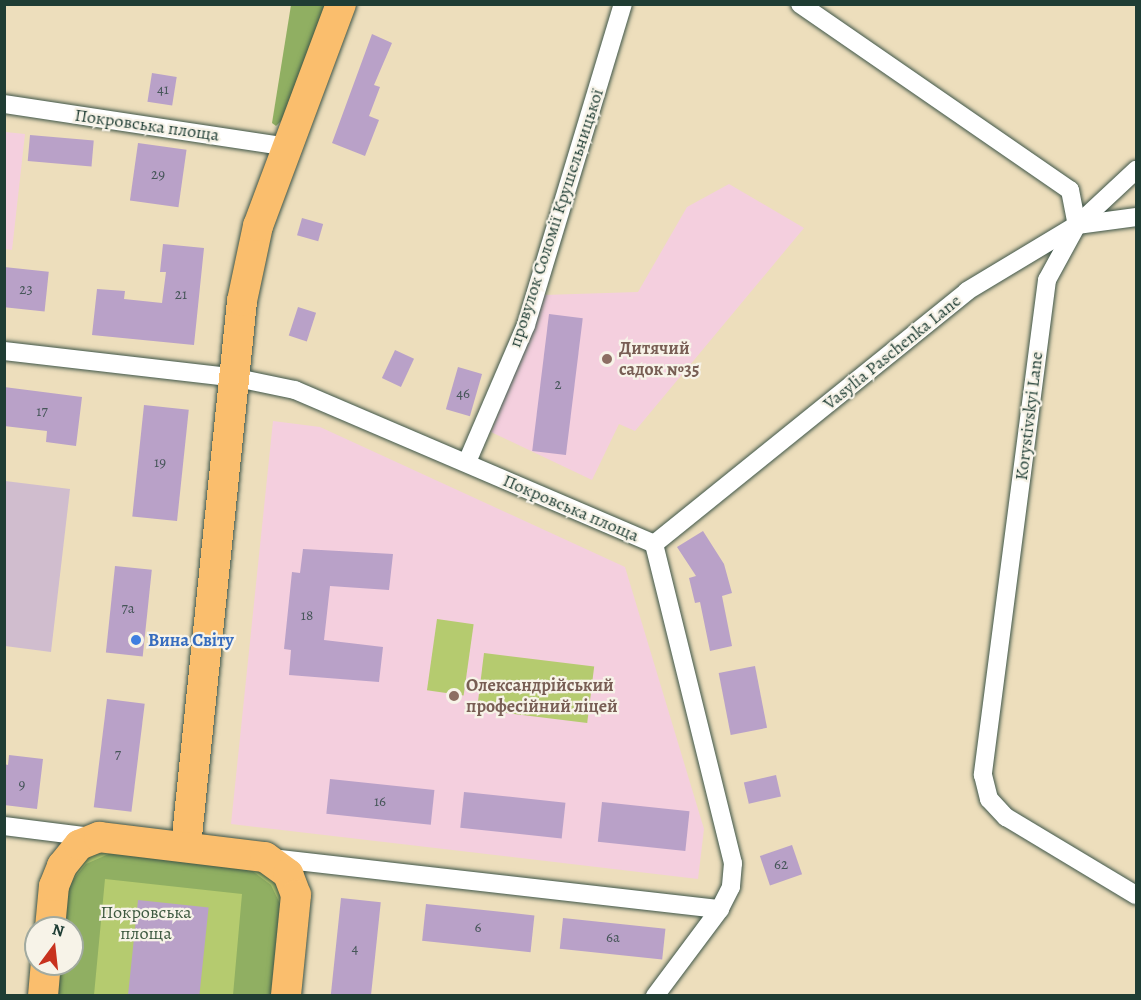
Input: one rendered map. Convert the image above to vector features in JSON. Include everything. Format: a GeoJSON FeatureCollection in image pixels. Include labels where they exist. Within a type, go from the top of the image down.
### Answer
{"type":"FeatureCollection","features":[{"type":"Feature","properties":{"kind":"highway"},"geometry":{"type":"LineString","coordinates":[[186,846],[237,378],[242,301],[258,226],[341,4]]}},
{"type":"Feature","properties":{"kind":"highway"},"geometry":{"type":"LineString","coordinates":[[51,916],[54,886],[62,866],[80,845],[99,837],[265,857],[288,874],[296,894],[285,996]]}},
{"type":"Feature","properties":{"kind":"highway"},"geometry":{"type":"LineString","coordinates":[[43,996],[45,976]]}},
{"type":"Feature","properties":{"kind":"street","name":"провулок Соломії Крушельницької"},"geometry":{"type":"LineString","coordinates":[[467,462],[526,325],[623,4]]}},
{"type":"Feature","properties":{"kind":"street"},"geometry":{"type":"LineString","coordinates":[[808,6],[1070,190],[1077,225],[1137,217]]}},
{"type":"Feature","properties":{"kind":"street","name":"Покровська площа"},"geometry":{"type":"LineString","coordinates":[[4,104],[289,147]]}},
{"type":"Feature","properties":{"kind":"street","name":"Vasylia Paschenka Lane"},"geometry":{"type":"LineString","coordinates":[[654,544],[967,291],[1077,225],[1137,170]]}},
{"type":"Feature","properties":{"kind":"street","name":"Korystivskyi Lane"},"geometry":{"type":"LineString","coordinates":[[1077,225],[1047,280],[983,775],[989,799],[1006,817],[1137,895]]}},
{"type":"Feature","properties":{"kind":"street","name":"Покровська площа"},"geometry":{"type":"LineString","coordinates":[[4,351],[237,378],[295,390],[654,544],[733,863],[731,887],[720,909],[655,996]]}},
{"type":"Feature","properties":{"kind":"street"},"geometry":{"type":"LineString","coordinates":[[4,826],[99,837]]}},
{"type":"Feature","properties":{"kind":"street"},"geometry":{"type":"LineString","coordinates":[[265,857],[720,909]]}},
{"type":"Feature","properties":{"kind":"shaded area"},"geometry":{"type":"Polygon","coordinates":[[[5,132],[25,134],[12,250],[5,249],[5,132]]]}},
{"type":"Feature","properties":{"kind":"shaded area","name":"Дитячий садок №35"},"geometry":{"type":"Polygon","coordinates":[[[729,184],[804,228],[635,431],[619,424],[592,480],[491,432],[544,295],[638,292],[687,207],[729,184]]]}},
{"type":"Feature","properties":{"kind":"shaded area","name":"Олександрійський професійний ліцей"},"geometry":{"type":"Polygon","coordinates":[[[273,421],[320,427],[625,567],[704,829],[698,879],[231,824],[273,421]]]}},
{"type":"Feature","properties":{"kind":"shaded area"},"geometry":{"type":"Polygon","coordinates":[[[5,481],[70,489],[51,652],[5,646],[5,481]]]}},
{"type":"Feature","properties":{"kind":"green space"},"geometry":{"type":"Polygon","coordinates":[[[291,5],[328,5],[286,116],[276,126],[272,123],[291,5]]]}},
{"type":"Feature","properties":{"kind":"green space"},"geometry":{"type":"Polygon","coordinates":[[[437,619],[474,624],[464,695],[427,690],[437,619]]]}},
{"type":"Feature","properties":{"kind":"green space"},"geometry":{"type":"Polygon","coordinates":[[[484,653],[594,667],[587,723],[477,710],[484,653]]]}},
{"type":"Feature","properties":{"kind":"green space","name":"Покровська площа"},"geometry":{"type":"Polygon","coordinates":[[[106,846],[255,863],[276,883],[286,907],[278,995],[51,996],[64,976],[84,976],[84,916],[69,916],[63,888],[80,862],[106,846]]]}},
{"type":"Feature","properties":{"kind":"green space"},"geometry":{"type":"Polygon","coordinates":[[[111,853],[251,870],[271,885],[281,906],[273,995],[233,995],[242,894],[105,879],[94,995],[54,996],[56,976],[84,976],[84,916],[62,916],[65,890],[86,864],[111,853]]]}},
{"type":"Feature","properties":{"kind":"building"},"geometry":{"type":"Polygon","coordinates":[[[372,34],[392,43],[374,85],[380,87],[369,116],[379,120],[365,156],[332,143],[372,34]]]}},
{"type":"Feature","properties":{"kind":"building"},"geometry":{"type":"Polygon","coordinates":[[[152,73],[177,77],[172,106],[147,102],[152,73]]]}},
{"type":"Feature","properties":{"kind":"building"},"geometry":{"type":"Polygon","coordinates":[[[30,135],[94,141],[91,166],[28,161],[30,135]]]}},
{"type":"Feature","properties":{"kind":"building"},"geometry":{"type":"Polygon","coordinates":[[[138,143],[187,150],[178,207],[130,200],[138,143]]]}},
{"type":"Feature","properties":{"kind":"building"},"geometry":{"type":"Polygon","coordinates":[[[302,218],[323,224],[318,241],[297,235],[302,218]]]}},
{"type":"Feature","properties":{"kind":"building"},"geometry":{"type":"Polygon","coordinates":[[[163,244],[204,248],[194,345],[92,335],[97,289],[125,291],[124,299],[162,303],[166,272],[160,272],[163,244]]]}},
{"type":"Feature","properties":{"kind":"building"},"geometry":{"type":"Polygon","coordinates":[[[4,267],[49,272],[45,311],[4,307],[4,267]]]}},
{"type":"Feature","properties":{"kind":"building"},"geometry":{"type":"Polygon","coordinates":[[[298,307],[316,313],[307,341],[289,336],[298,307]]]}},
{"type":"Feature","properties":{"kind":"building"},"geometry":{"type":"Polygon","coordinates":[[[549,314],[583,318],[566,455],[532,451],[549,314]]]}},
{"type":"Feature","properties":{"kind":"building"},"geometry":{"type":"Polygon","coordinates":[[[395,350],[414,359],[401,387],[382,378],[395,350]]]}},
{"type":"Feature","properties":{"kind":"building"},"geometry":{"type":"Polygon","coordinates":[[[458,367],[482,374],[470,416],[446,409],[458,367]]]}},
{"type":"Feature","properties":{"kind":"building"},"geometry":{"type":"Polygon","coordinates":[[[4,387],[82,397],[76,446],[46,442],[47,431],[4,426],[4,387]]]}},
{"type":"Feature","properties":{"kind":"building"},"geometry":{"type":"Polygon","coordinates":[[[144,405],[189,410],[177,521],[132,516],[144,405]]]}},
{"type":"Feature","properties":{"kind":"building"},"geometry":{"type":"Polygon","coordinates":[[[703,531],[724,564],[732,593],[722,596],[732,646],[710,651],[700,602],[695,603],[689,578],[696,576],[677,547],[703,531]]]}},
{"type":"Feature","properties":{"kind":"building"},"geometry":{"type":"Polygon","coordinates":[[[303,549],[393,554],[389,590],[330,586],[324,640],[383,647],[379,682],[289,675],[291,650],[284,649],[292,572],[300,573],[303,549]]]}},
{"type":"Feature","properties":{"kind":"building"},"geometry":{"type":"Polygon","coordinates":[[[115,566],[152,570],[143,656],[106,653],[115,566]]]}},
{"type":"Feature","properties":{"kind":"building"},"geometry":{"type":"Polygon","coordinates":[[[755,666],[767,728],[731,735],[719,673],[755,666]]]}},
{"type":"Feature","properties":{"kind":"building"},"geometry":{"type":"Polygon","coordinates":[[[107,699],[145,704],[131,812],[94,807],[107,699]]]}},
{"type":"Feature","properties":{"kind":"building"},"geometry":{"type":"Polygon","coordinates":[[[9,755],[43,759],[37,809],[4,805],[4,764],[8,765],[9,755]]]}},
{"type":"Feature","properties":{"kind":"building"},"geometry":{"type":"Polygon","coordinates":[[[776,775],[781,796],[749,804],[744,782],[776,775]]]}},
{"type":"Feature","properties":{"kind":"building"},"geometry":{"type":"Polygon","coordinates":[[[330,779],[434,790],[431,825],[326,814],[330,779]]]}},
{"type":"Feature","properties":{"kind":"building"},"geometry":{"type":"Polygon","coordinates":[[[464,792],[565,803],[562,838],[460,828],[464,792]]]}},
{"type":"Feature","properties":{"kind":"building"},"geometry":{"type":"Polygon","coordinates":[[[602,802],[690,811],[685,851],[598,842],[602,802]]]}},
{"type":"Feature","properties":{"kind":"building"},"geometry":{"type":"Polygon","coordinates":[[[792,845],[802,874],[770,885],[760,856],[792,845]]]}},
{"type":"Feature","properties":{"kind":"building"},"geometry":{"type":"Polygon","coordinates":[[[341,898],[381,902],[371,996],[331,996],[341,898]]]}},
{"type":"Feature","properties":{"kind":"building"},"geometry":{"type":"Polygon","coordinates":[[[138,900],[209,907],[199,996],[128,996],[138,900]]]}},
{"type":"Feature","properties":{"kind":"building"},"geometry":{"type":"Polygon","coordinates":[[[426,904],[534,915],[531,952],[422,941],[426,904]]]}},
{"type":"Feature","properties":{"kind":"building"},"geometry":{"type":"Polygon","coordinates":[[[563,918],[665,929],[662,960],[560,949],[563,918]]]}},
{"type":"Feature","properties":{"kind":"place","name":"Дитячий садок №35"},"geometry":{"type":"Point","coordinates":[607,359]}},
{"type":"Feature","properties":{"kind":"place","name":"Вина Світу"},"geometry":{"type":"Point","coordinates":[136,640]}},
{"type":"Feature","properties":{"kind":"place","name":"Олександрійський професійний ліцей"},"geometry":{"type":"Point","coordinates":[454,696]}}]}
